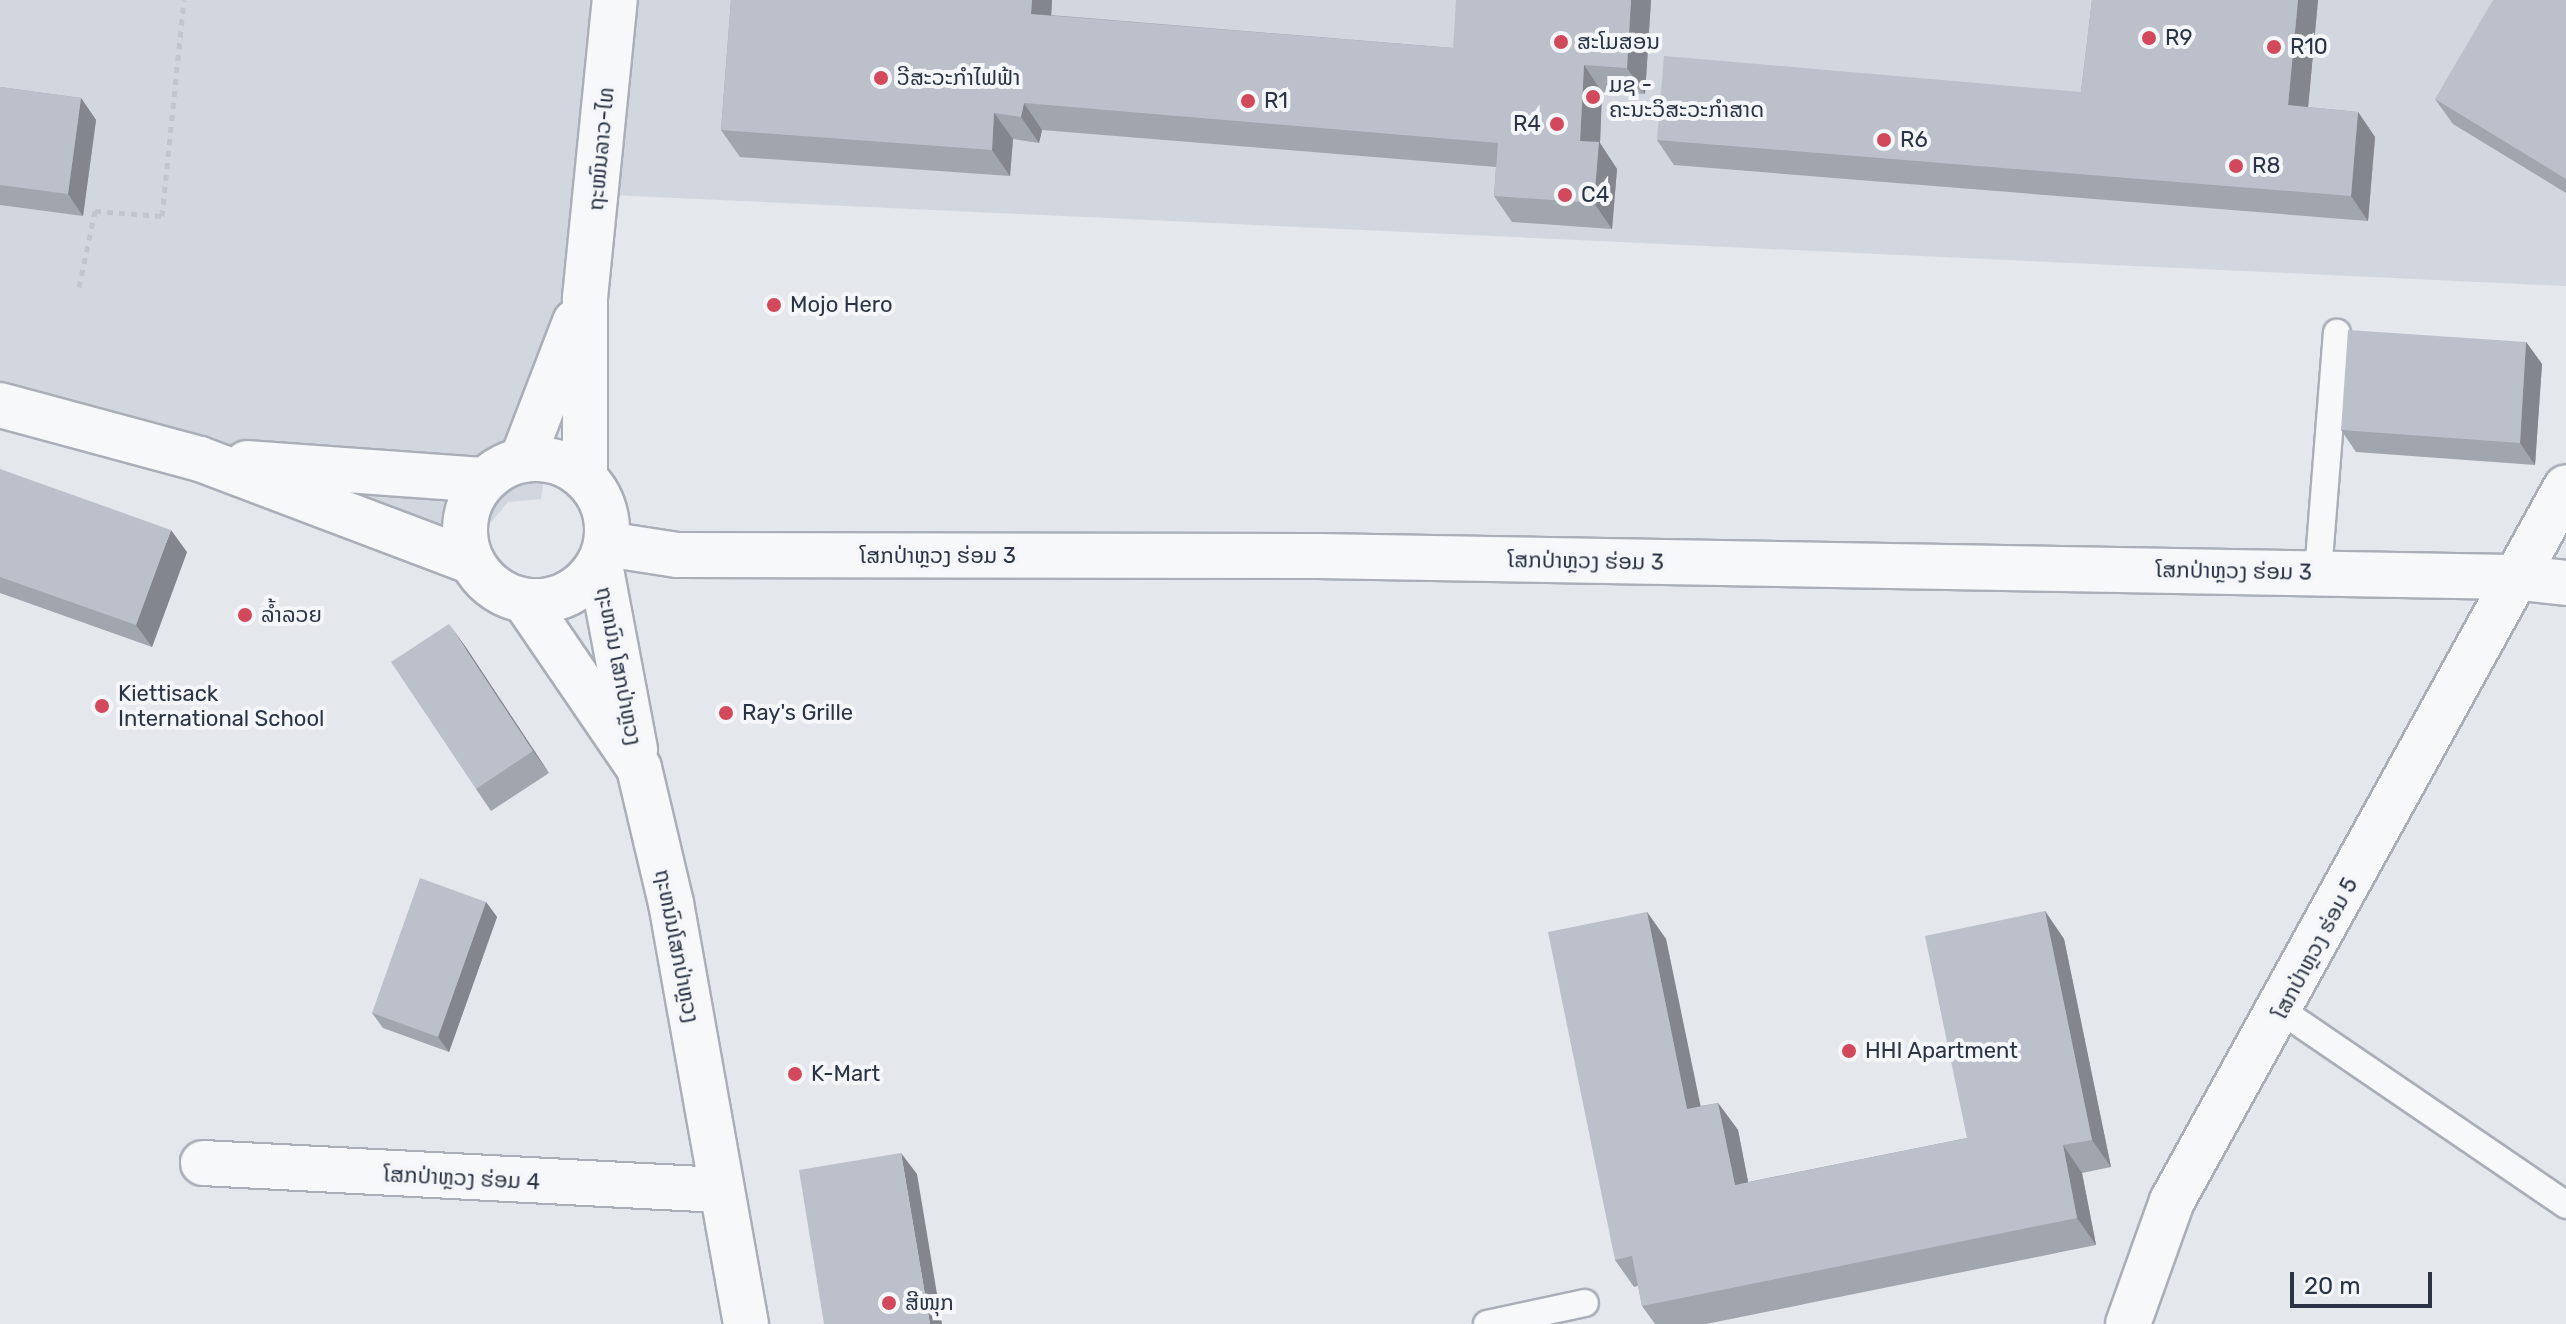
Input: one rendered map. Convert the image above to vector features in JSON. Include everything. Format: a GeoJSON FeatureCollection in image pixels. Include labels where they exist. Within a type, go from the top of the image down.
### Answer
{"type":"FeatureCollection","features":[{"type":"Feature","properties":{"kind":"street","name":"ຖະໜົນລາວ-ໄທ"},"geometry":{"type":"LineString","coordinates":[[585,478],[585,298],[615,0]]}},
{"type":"Feature","properties":{"kind":"street","name":"ຖະໜົນລາວ-ໄທ"},"geometry":{"type":"LineString","coordinates":[[522,460],[585,298]]}},
{"type":"Feature","properties":{"kind":"street"},"geometry":{"type":"LineString","coordinates":[[0,405],[200,459],[472,562]]}},
{"type":"Feature","properties":{"kind":"street"},"geometry":{"type":"LineString","coordinates":[[200,459],[484,480],[522,460],[564,465],[585,478],[607,519],[603,554],[569,593],[525,601],[485,581],[472,562],[465,518],[484,480]]}},
{"type":"Feature","properties":{"kind":"street","name":"ໂສກປ່າຫຼວງ ຮ່ອມ 5"},"geometry":{"type":"LineString","coordinates":[[2128,1324],[2172,1201],[2282,1011],[2512,577],[2566,487]]}},
{"type":"Feature","properties":{"kind":"street","name":"ໂສກປ່າຫຼວງ ຮ່ອມ 3"},"geometry":{"type":"LineString","coordinates":[[603,554],[1318,556],[2512,577],[2566,583]]}},
{"type":"Feature","properties":{"kind":"street","name":"ຖະຫນົນ ໂສກປ່າຫຼວງ"},"geometry":{"type":"LineString","coordinates":[[603,554],[639,768]]}},
{"type":"Feature","properties":{"kind":"street","name":"ຖະຫນົນໂສກປ່າຫຼວງ"},"geometry":{"type":"LineString","coordinates":[[525,601],[639,768],[671,903],[746,1324]]}},
{"type":"Feature","properties":{"kind":"street","name":"ໂສກປ່າຫຼວງ ຮ່ອມ 4"},"geometry":{"type":"LineString","coordinates":[[203,1163],[720,1190]]}},
{"type":"Feature","properties":{"kind":"lane"},"geometry":{"type":"LineString","coordinates":[[2318,573],[2337,333]]}},
{"type":"Feature","properties":{"kind":"lane"},"geometry":{"type":"LineString","coordinates":[[2282,1011],[2566,1205]]}},
{"type":"Feature","properties":{"kind":"lane"},"geometry":{"type":"LineString","coordinates":[[1487,1324],[1585,1303]]}},
{"type":"Feature","properties":{"kind":"path"},"geometry":{"type":"LineString","coordinates":[[79,287],[95,211],[162,216],[184,0]]}},
{"type":"Feature","properties":{"kind":"shaded area"},"geometry":{"type":"Polygon","coordinates":[[[0,0],[600,0],[583,207],[541,499],[508,502],[475,541],[0,394],[0,0]]]}},
{"type":"Feature","properties":{"kind":"shaded area","name":"ມຊ - ຄະນະວິສະວະກຳສາດ"},"geometry":{"type":"Polygon","coordinates":[[[630,0],[2566,0],[2566,286],[611,195],[630,0]]]}},
{"type":"Feature","properties":{"kind":"building"},"geometry":{"type":"Polygon","coordinates":[[[731,0],[1032,0],[1031,14],[1453,48],[1456,0],[1631,0],[1627,68],[1584,65],[1580,141],[1599,142],[1594,203],[1494,196],[1498,143],[1024,103],[1021,117],[994,113],[992,150],[721,130],[731,0]]]}},
{"type":"Feature","properties":{"kind":"building"},"geometry":{"type":"Polygon","coordinates":[[[2092,0],[2298,0],[2288,105],[2358,112],[2351,196],[1657,140],[1664,56],[2081,92],[2092,0]]]}},
{"type":"Feature","properties":{"kind":"building"},"geometry":{"type":"Polygon","coordinates":[[[2493,0],[2566,0],[2566,179],[2435,99],[2493,0]]]}},
{"type":"Feature","properties":{"kind":"building"},"geometry":{"type":"Polygon","coordinates":[[[0,87],[81,98],[68,194],[0,185],[0,87]]]}},
{"type":"Feature","properties":{"kind":"building"},"geometry":{"type":"Polygon","coordinates":[[[2348,330],[2526,342],[2520,443],[2341,430],[2348,330]]]}},
{"type":"Feature","properties":{"kind":"building"},"geometry":{"type":"Polygon","coordinates":[[[0,469],[171,530],[136,625],[0,577],[0,469]]]}},
{"type":"Feature","properties":{"kind":"building"},"geometry":{"type":"Polygon","coordinates":[[[449,624],[533,751],[476,789],[391,662],[449,624]]]}},
{"type":"Feature","properties":{"kind":"building"},"geometry":{"type":"Polygon","coordinates":[[[420,878],[486,902],[438,1037],[372,1013],[420,878]]]}},
{"type":"Feature","properties":{"kind":"building"},"geometry":{"type":"Polygon","coordinates":[[[2045,911],[2092,1140],[2063,1145],[2077,1218],[1642,1306],[1632,1256],[1615,1260],[1548,932],[1647,912],[1687,1109],[1718,1103],[1735,1185],[1967,1138],[1925,936],[2045,911]]]}},
{"type":"Feature","properties":{"kind":"building"},"geometry":{"type":"Polygon","coordinates":[[[901,1153],[930,1324],[824,1324],[799,1170],[901,1153]]]}},
{"type":"Feature","properties":{"kind":"place","name":"R9"},"geometry":{"type":"Point","coordinates":[2149,38]}},
{"type":"Feature","properties":{"kind":"place","name":"ສະໂມສອນ"},"geometry":{"type":"Point","coordinates":[1561,42]}},
{"type":"Feature","properties":{"kind":"place","name":"R10"},"geometry":{"type":"Point","coordinates":[2274,47]}},
{"type":"Feature","properties":{"kind":"place","name":"ວີສະວະກຳໄຟຟ້າ"},"geometry":{"type":"Point","coordinates":[881,78]}},
{"type":"Feature","properties":{"kind":"place","name":"ມຊ - ຄະນະວິສະວະກຳສາດ"},"geometry":{"type":"Point","coordinates":[1593,97]}},
{"type":"Feature","properties":{"kind":"place","name":"R1"},"geometry":{"type":"Point","coordinates":[1248,101]}},
{"type":"Feature","properties":{"kind":"place","name":"R4"},"geometry":{"type":"Point","coordinates":[1557,124]}},
{"type":"Feature","properties":{"kind":"place","name":"R6"},"geometry":{"type":"Point","coordinates":[1884,140]}},
{"type":"Feature","properties":{"kind":"place","name":"R8"},"geometry":{"type":"Point","coordinates":[2236,166]}},
{"type":"Feature","properties":{"kind":"place","name":"C4"},"geometry":{"type":"Point","coordinates":[1565,195]}},
{"type":"Feature","properties":{"kind":"place","name":"Mojo Hero"},"geometry":{"type":"Point","coordinates":[774,305]}},
{"type":"Feature","properties":{"kind":"place","name":"ລ້ຳລວຍ"},"geometry":{"type":"Point","coordinates":[245,615]}},
{"type":"Feature","properties":{"kind":"place","name":"Kiettisack International School"},"geometry":{"type":"Point","coordinates":[102,706]}},
{"type":"Feature","properties":{"kind":"place","name":"Ray's Grille"},"geometry":{"type":"Point","coordinates":[726,713]}},
{"type":"Feature","properties":{"kind":"place","name":"HHI Apartment"},"geometry":{"type":"Point","coordinates":[1849,1051]}},
{"type":"Feature","properties":{"kind":"place","name":"K-Mart"},"geometry":{"type":"Point","coordinates":[795,1074]}},
{"type":"Feature","properties":{"kind":"place","name":"ສີໜຸກ"},"geometry":{"type":"Point","coordinates":[889,1303]}}]}
